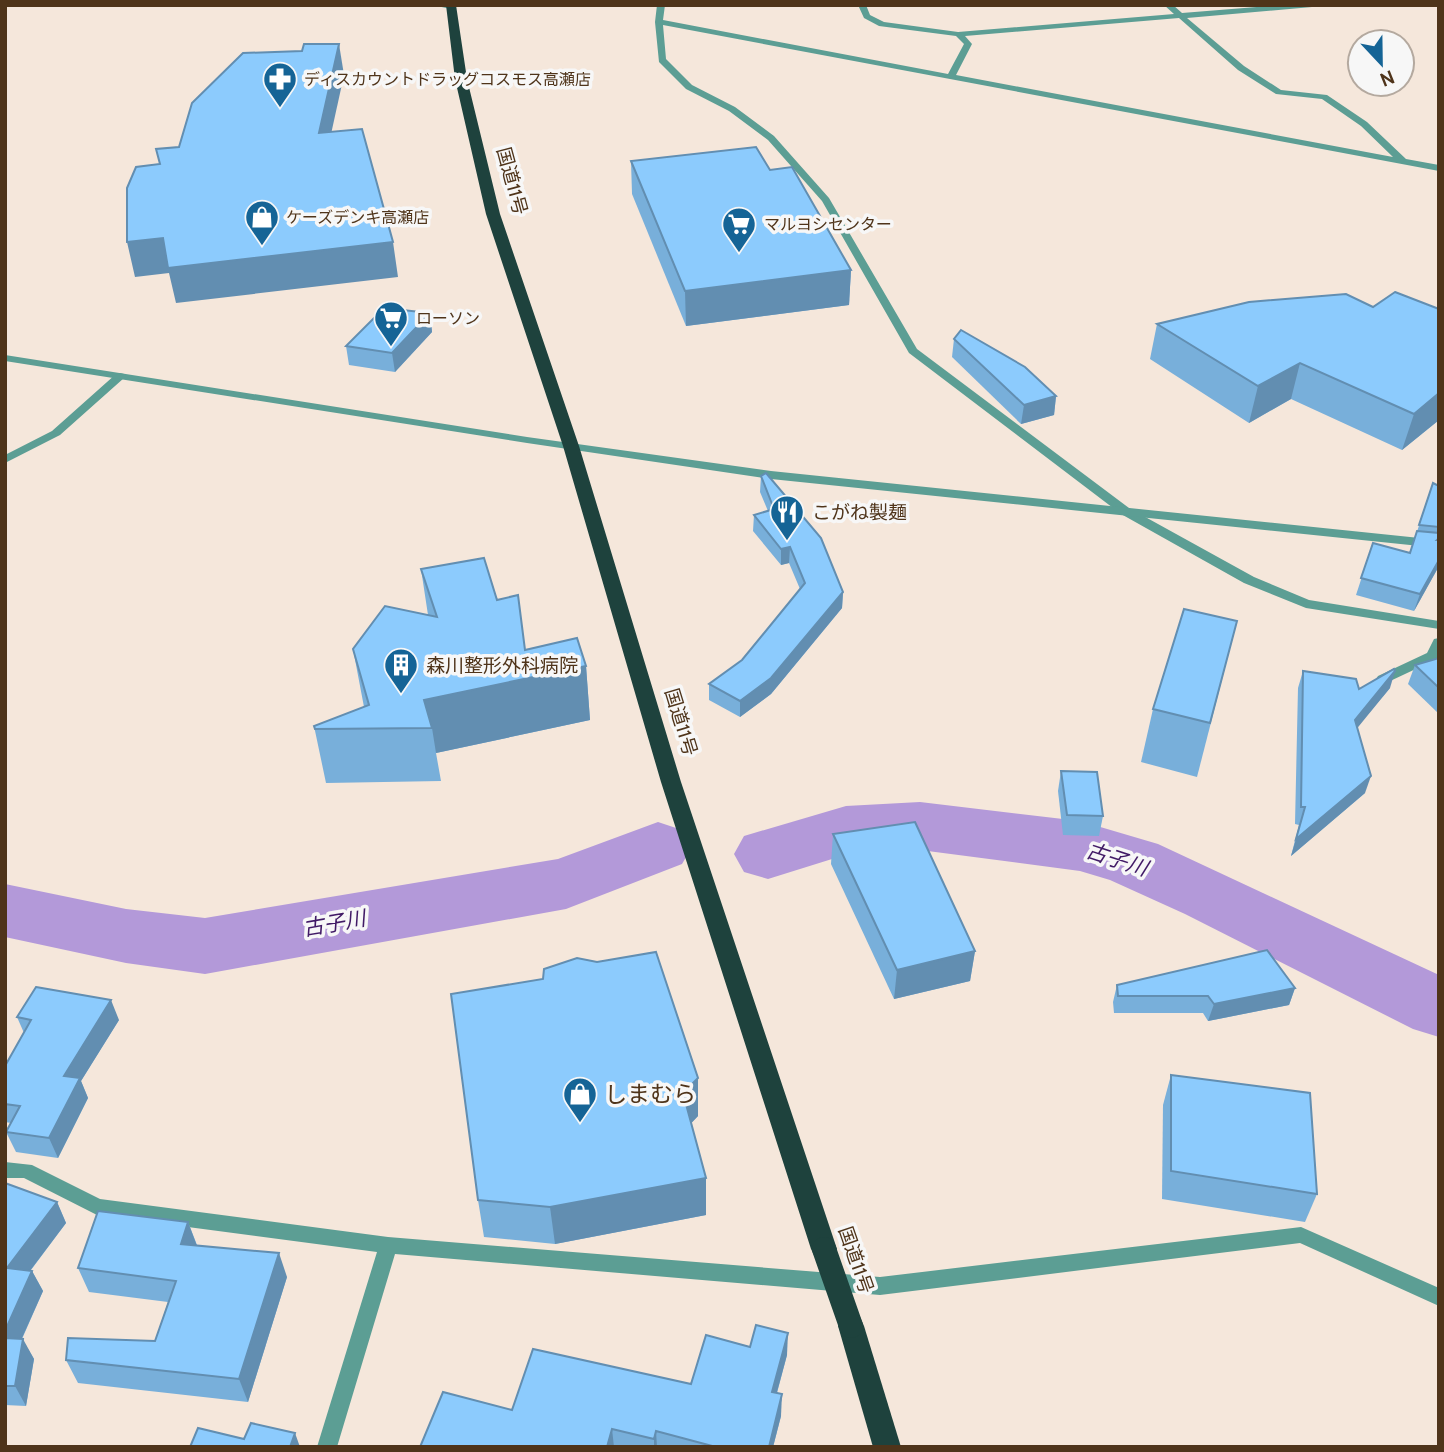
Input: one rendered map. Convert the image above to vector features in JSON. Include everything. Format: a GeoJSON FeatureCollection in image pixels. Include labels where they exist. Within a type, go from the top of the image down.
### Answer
{"type":"FeatureCollection","features":[{"type":"Feature","properties":{"kind":"highway","name":"国道11号"},"geometry":{"type":"LineString","coordinates":[[446,6],[493,214],[571,446],[671,782],[850,1326],[887,1447]]}},
{"type":"Feature","properties":{"kind":"street"},"geometry":{"type":"LineString","coordinates":[[661,5],[659,22],[663,60],[689,87],[732,109],[771,138],[826,200],[913,351],[1125,511],[1249,580],[1306,604],[1439,625]]}},
{"type":"Feature","properties":{"kind":"street"},"geometry":{"type":"LineString","coordinates":[[862,5],[867,16],[882,24],[958,34],[1311,5]]}},
{"type":"Feature","properties":{"kind":"street"},"geometry":{"type":"LineString","coordinates":[[1168,5],[1241,68],[1279,92],[1324,97],[1364,124],[1403,162]]}},
{"type":"Feature","properties":{"kind":"street"},"geometry":{"type":"LineString","coordinates":[[659,22],[1439,168]]}},
{"type":"Feature","properties":{"kind":"street"},"geometry":{"type":"LineString","coordinates":[[951,76],[968,44],[958,34]]}},
{"type":"Feature","properties":{"kind":"street"},"geometry":{"type":"LineString","coordinates":[[5,358],[771,475],[1439,544]]}},
{"type":"Feature","properties":{"kind":"street"},"geometry":{"type":"LineString","coordinates":[[5,460],[56,433],[120,376]]}},
{"type":"Feature","properties":{"kind":"street"},"geometry":{"type":"LineString","coordinates":[[1383,679],[1432,656],[1439,642]]}},
{"type":"Feature","properties":{"kind":"street"},"geometry":{"type":"LineString","coordinates":[[5,1170],[26,1170],[97,1207],[388,1245],[880,1286],[1301,1236],[1439,1297]]}},
{"type":"Feature","properties":{"kind":"street"},"geometry":{"type":"LineString","coordinates":[[327,1447],[388,1245]]}},
{"type":"Feature","properties":{"kind":"building"},"geometry":{"type":"Polygon","coordinates":[[[304,44],[339,44],[319,133],[362,129],[393,242],[168,268],[163,238],[127,242],[127,188],[136,167],[160,164],[156,149],[179,147],[192,103],[243,53],[302,51],[304,44]]]}},
{"type":"Feature","properties":{"kind":"building","name":"マルヨシセンター"},"geometry":{"type":"Polygon","coordinates":[[[756,147],[770,170],[792,167],[851,270],[685,291],[631,161],[756,147]]]}},
{"type":"Feature","properties":{"kind":"building"},"geometry":{"type":"Polygon","coordinates":[[[1395,292],[1439,309],[1439,393],[1414,414],[1300,363],[1258,386],[1157,324],[1249,302],[1346,294],[1373,307],[1395,292]]]}},
{"type":"Feature","properties":{"kind":"building"},"geometry":{"type":"Polygon","coordinates":[[[384,308],[430,313],[392,353],[346,346],[384,308]]]}},
{"type":"Feature","properties":{"kind":"building"},"geometry":{"type":"Polygon","coordinates":[[[961,330],[1025,367],[1056,396],[1024,405],[954,339],[961,330]]]}},
{"type":"Feature","properties":{"kind":"building"},"geometry":{"type":"Polygon","coordinates":[[[766,473],[821,538],[843,592],[771,678],[740,701],[709,684],[742,660],[805,583],[790,547],[781,549],[754,515],[774,509],[761,476],[766,473]]]}},
{"type":"Feature","properties":{"kind":"building"},"geometry":{"type":"Polygon","coordinates":[[[1433,483],[1439,486],[1439,527],[1419,525],[1433,483]]]}},
{"type":"Feature","properties":{"kind":"building"},"geometry":{"type":"Polygon","coordinates":[[[1417,531],[1439,533],[1439,560],[1420,594],[1361,578],[1373,543],[1410,553],[1417,531]]]}},
{"type":"Feature","properties":{"kind":"building"},"geometry":{"type":"Polygon","coordinates":[[[484,558],[497,600],[518,595],[525,650],[577,638],[586,666],[424,700],[432,728],[315,729],[314,726],[369,705],[353,649],[385,606],[437,617],[421,569],[484,558]]]}},
{"type":"Feature","properties":{"kind":"building"},"geometry":{"type":"Polygon","coordinates":[[[1184,609],[1237,621],[1210,723],[1153,709],[1184,609]]]}},
{"type":"Feature","properties":{"kind":"building"},"geometry":{"type":"Polygon","coordinates":[[[1439,658],[1439,688],[1415,665],[1439,658]]]}},
{"type":"Feature","properties":{"kind":"building"},"geometry":{"type":"Polygon","coordinates":[[[1394,669],[1355,720],[1371,776],[1296,839],[1305,807],[1301,807],[1303,671],[1356,679],[1359,689],[1394,669]]]}},
{"type":"Feature","properties":{"kind":"building"},"geometry":{"type":"Polygon","coordinates":[[[1061,771],[1097,772],[1103,816],[1067,815],[1061,771]]]}},
{"type":"Feature","properties":{"kind":"building"},"geometry":{"type":"Polygon","coordinates":[[[915,822],[975,951],[897,970],[833,834],[915,822]]]}},
{"type":"Feature","properties":{"kind":"building"},"geometry":{"type":"Polygon","coordinates":[[[1267,950],[1295,988],[1214,1004],[1208,996],[1118,996],[1117,985],[1267,950]]]}},
{"type":"Feature","properties":{"kind":"building","name":"しまむら"},"geometry":{"type":"Polygon","coordinates":[[[656,952],[698,1078],[683,1093],[706,1178],[550,1207],[478,1200],[451,994],[543,979],[544,969],[577,958],[597,962],[656,952]]]}},
{"type":"Feature","properties":{"kind":"building"},"geometry":{"type":"Polygon","coordinates":[[[36,987],[111,1000],[64,1076],[80,1078],[49,1138],[6,1132],[20,1106],[5,1104],[5,1066],[31,1020],[17,1017],[36,987]]]}},
{"type":"Feature","properties":{"kind":"building"},"geometry":{"type":"Polygon","coordinates":[[[1171,1075],[1310,1093],[1317,1194],[1171,1171],[1171,1075]]]}},
{"type":"Feature","properties":{"kind":"building"},"geometry":{"type":"Polygon","coordinates":[[[5,1183],[57,1202],[7,1268],[32,1271],[5,1331],[5,1183]]]}},
{"type":"Feature","properties":{"kind":"building"},"geometry":{"type":"Polygon","coordinates":[[[98,1211],[188,1222],[181,1244],[279,1253],[239,1379],[66,1360],[68,1338],[155,1341],[176,1281],[78,1268],[98,1211]]]}},
{"type":"Feature","properties":{"kind":"building"},"geometry":{"type":"Polygon","coordinates":[[[756,1325],[788,1333],[772,1392],[782,1394],[769,1447],[716,1447],[656,1431],[654,1439],[612,1429],[607,1447],[420,1447],[443,1392],[512,1410],[533,1349],[691,1384],[706,1335],[750,1347],[756,1325]]]}},
{"type":"Feature","properties":{"kind":"building"},"geometry":{"type":"Polygon","coordinates":[[[5,1338],[23,1339],[15,1386],[5,1386],[5,1338]]]}},
{"type":"Feature","properties":{"kind":"building"},"geometry":{"type":"Polygon","coordinates":[[[251,1423],[295,1433],[290,1447],[190,1447],[198,1428],[244,1439],[251,1423]]]}},
{"type":"Feature","properties":{"kind":"waterway","name":"古子川"},"geometry":{"type":"LineString","coordinates":[[768,854],[846,830],[873,827],[920,826],[1080,846],[1134,862],[1210,896],[1439,1008]]}},
{"type":"Feature","properties":{"kind":"waterway","name":"古子川"},"geometry":{"type":"LineString","coordinates":[[5,910],[126,936],[205,946],[566,883],[658,847]]}},
{"type":"Feature","properties":{"kind":"place","name":"ディスカウントドラッグコスモス高瀬店"},"geometry":{"type":"Point","coordinates":[280,109]}},
{"type":"Feature","properties":{"kind":"place","name":"ケーズデンキ高瀬店"},"geometry":{"type":"Point","coordinates":[262,247]}},
{"type":"Feature","properties":{"kind":"place","name":"マルヨシセンター"},"geometry":{"type":"Point","coordinates":[739,254]}},
{"type":"Feature","properties":{"kind":"place","name":"ローソン"},"geometry":{"type":"Point","coordinates":[391,348]}},
{"type":"Feature","properties":{"kind":"place","name":"こがね製麺"},"geometry":{"type":"Point","coordinates":[787,542]}},
{"type":"Feature","properties":{"kind":"place","name":"森川整形外科病院"},"geometry":{"type":"Point","coordinates":[401,695]}},
{"type":"Feature","properties":{"kind":"place","name":"しまむら"},"geometry":{"type":"Point","coordinates":[580,1124]}}]}
